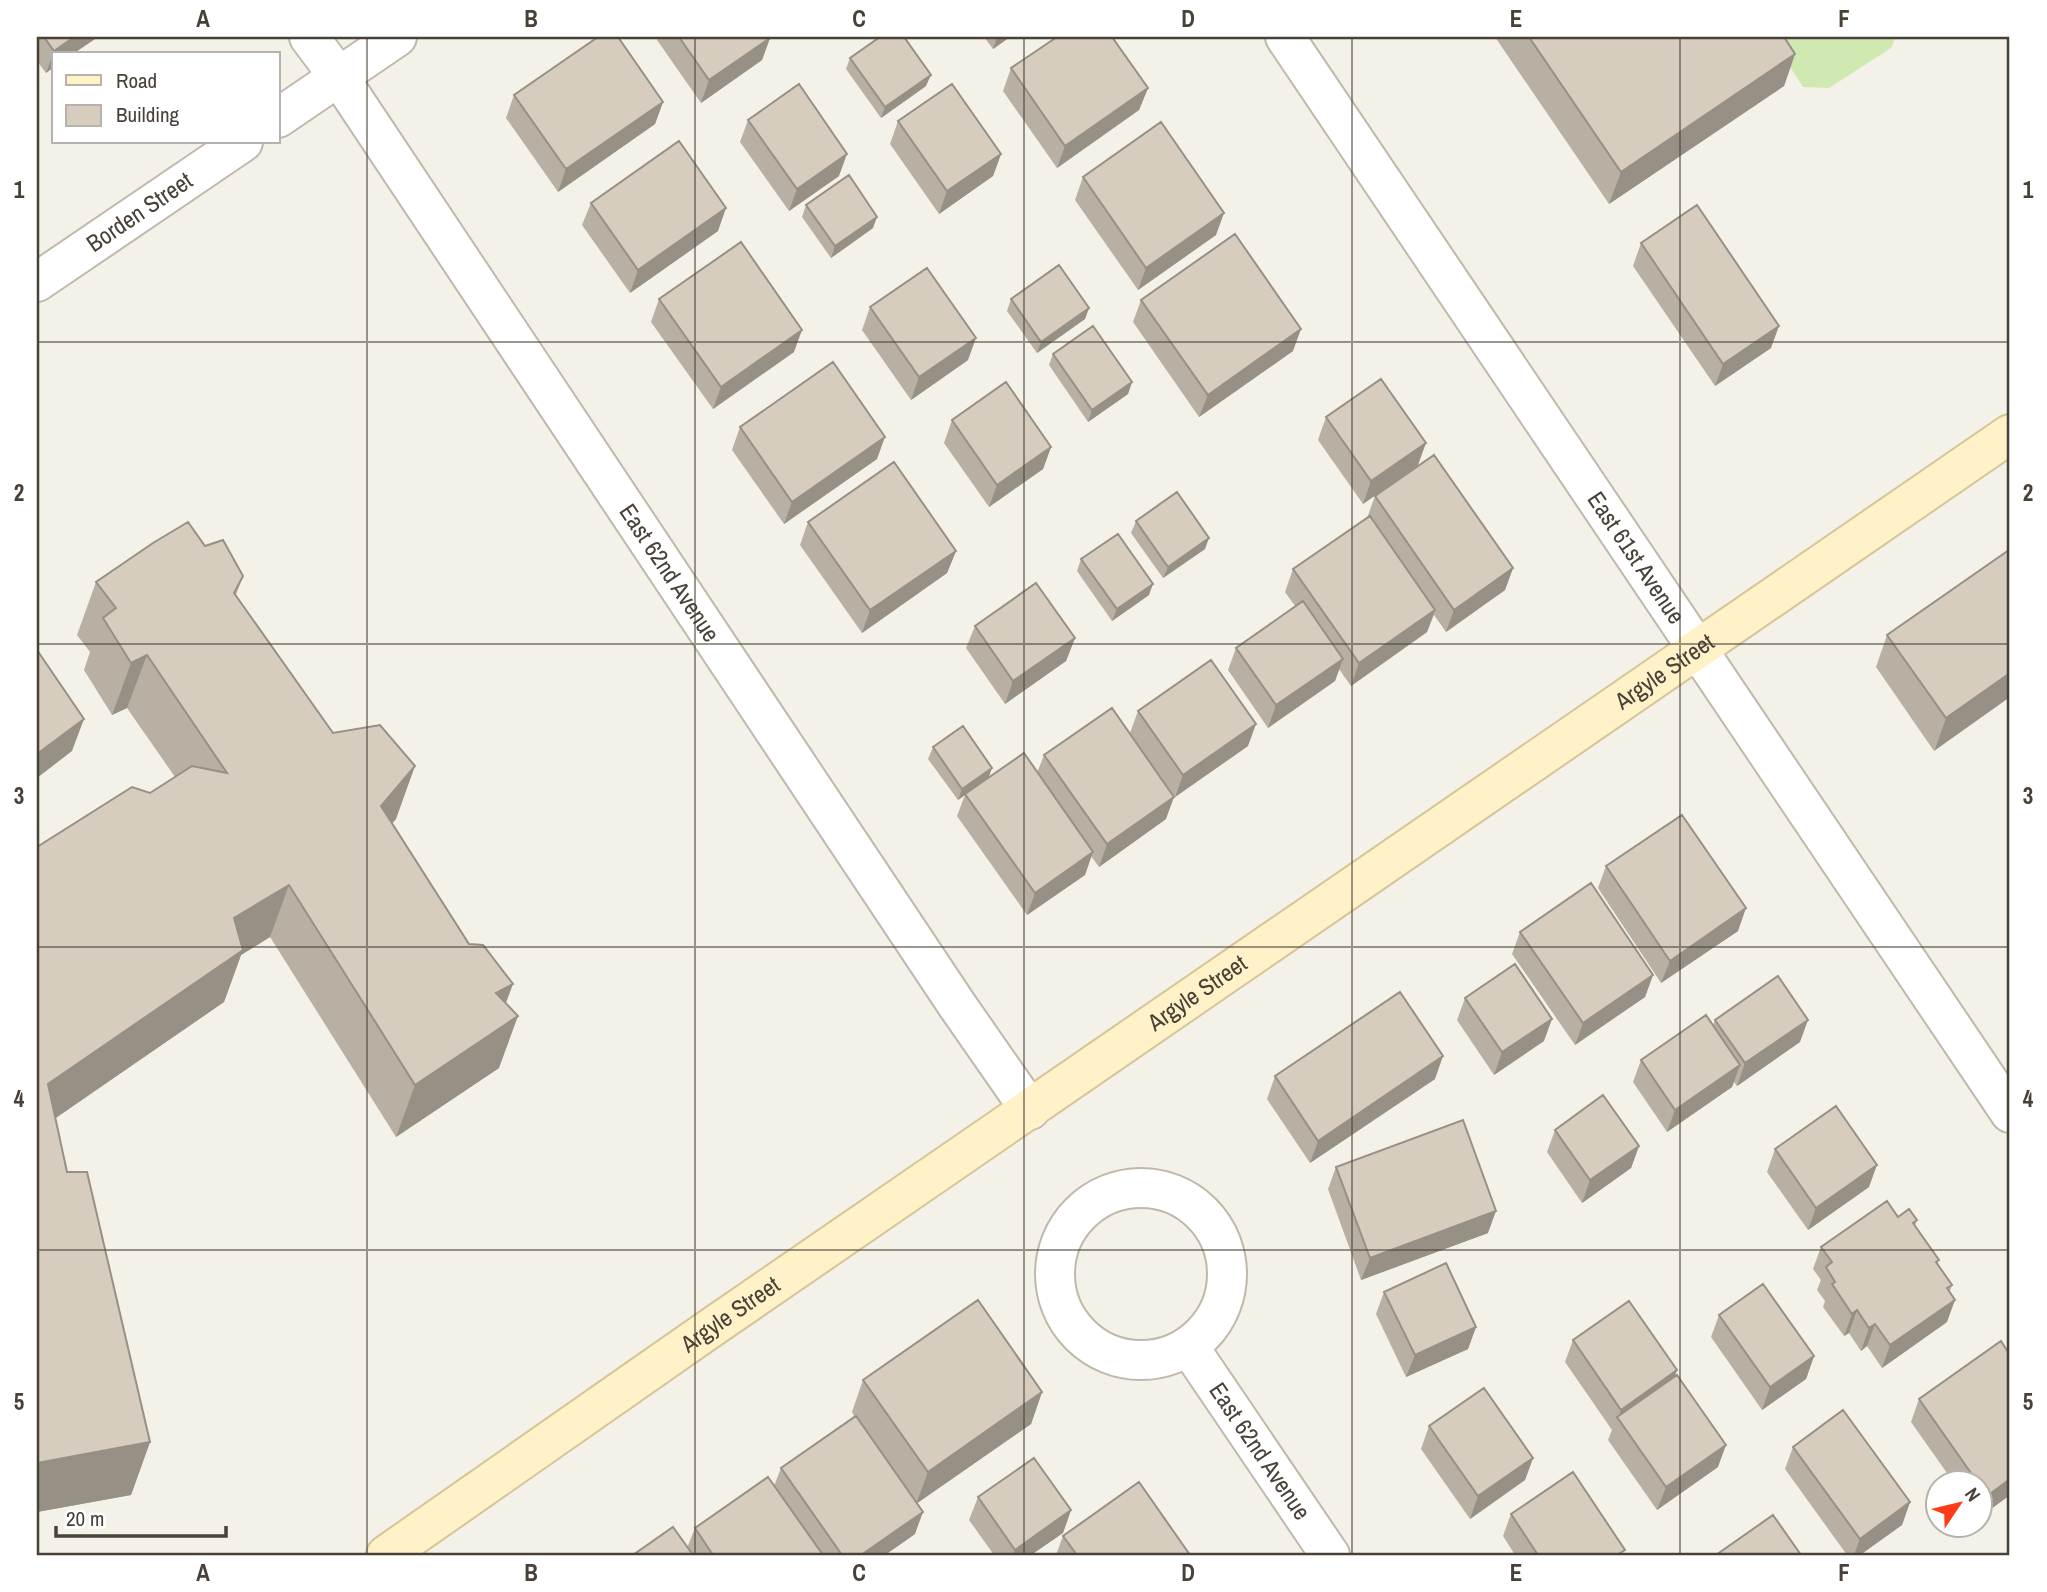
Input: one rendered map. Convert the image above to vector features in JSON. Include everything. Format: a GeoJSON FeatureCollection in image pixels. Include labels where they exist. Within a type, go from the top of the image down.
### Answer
{"type":"FeatureCollection","features":[{"type":"Feature","properties":{"kind":"street","name":"East 62nd Avenue"},"geometry":{"type":"LineString","coordinates":[[309,37],[339,77],[785,750],[1030,1110]]}},
{"type":"Feature","properties":{"kind":"street"},"geometry":{"type":"LineString","coordinates":[[280,117],[397,37]]}},
{"type":"Feature","properties":{"kind":"street","name":"East 61st Avenue"},"geometry":{"type":"LineString","coordinates":[[1285,37],[2010,1113]]}},
{"type":"Feature","properties":{"kind":"street","name":"Borden Street"},"geometry":{"type":"LineString","coordinates":[[37,282],[240,144]]}},
{"type":"Feature","properties":{"kind":"street","name":"Argyle Street"},"geometry":{"type":"LineString","coordinates":[[386,1555],[694,1340],[2010,435]]}},
{"type":"Feature","properties":{"kind":"street"},"geometry":{"type":"LineString","coordinates":[[1151,1188],[1180,1197],[1204,1215],[1220,1240],[1227,1270],[1224,1299],[1211,1326],[1189,1347],[1161,1359],[1131,1360],[1102,1352],[1078,1334],[1062,1309],[1055,1279],[1058,1249],[1072,1223],[1093,1202],[1121,1190],[1151,1188]]}},
{"type":"Feature","properties":{"kind":"street","name":"East 62nd Avenue"},"geometry":{"type":"LineString","coordinates":[[1189,1347],[1331,1555]]}},
{"type":"Feature","properties":{"kind":"green space"},"geometry":{"type":"Polygon","coordinates":[[[1784,37],[1896,37],[1891,48],[1829,88],[1803,87],[1781,53],[1784,37]]]}},
{"type":"Feature","properties":{"kind":"building"},"geometry":{"type":"Polygon","coordinates":[[[44,37],[74,37],[54,51],[44,37]]]}},
{"type":"Feature","properties":{"kind":"building"},"geometry":{"type":"Polygon","coordinates":[[[598,37],[618,37],[663,102],[566,169],[514,95],[598,37]]]}},
{"type":"Feature","properties":{"kind":"building"},"geometry":{"type":"Polygon","coordinates":[[[679,37],[769,37],[770,38],[709,80],[679,37]]]}},
{"type":"Feature","properties":{"kind":"building"},"geometry":{"type":"Polygon","coordinates":[[[880,37],[904,37],[931,75],[885,107],[850,58],[880,37]]]}},
{"type":"Feature","properties":{"kind":"building"},"geometry":{"type":"Polygon","coordinates":[[[1057,37],[1112,37],[1148,88],[1065,146],[1011,68],[1057,37]]]}},
{"type":"Feature","properties":{"kind":"building"},"geometry":{"type":"Polygon","coordinates":[[[1529,37],[1784,37],[1795,54],[1621,172],[1529,37]]]}},
{"type":"Feature","properties":{"kind":"building"},"geometry":{"type":"Polygon","coordinates":[[[799,84],[847,154],[797,189],[748,120],[799,84]]]}},
{"type":"Feature","properties":{"kind":"building"},"geometry":{"type":"Polygon","coordinates":[[[952,84],[1001,154],[947,191],[898,121],[952,84]]]}},
{"type":"Feature","properties":{"kind":"building"},"geometry":{"type":"Polygon","coordinates":[[[1161,122],[1224,213],[1146,268],[1083,177],[1161,122]]]}},
{"type":"Feature","properties":{"kind":"building"},"geometry":{"type":"Polygon","coordinates":[[[679,141],[726,208],[638,270],[591,203],[679,141]]]}},
{"type":"Feature","properties":{"kind":"building"},"geometry":{"type":"Polygon","coordinates":[[[849,175],[877,217],[835,246],[806,205],[849,175]]]}},
{"type":"Feature","properties":{"kind":"building"},"geometry":{"type":"Polygon","coordinates":[[[1697,205],[1779,326],[1723,364],[1641,243],[1697,205]]]}},
{"type":"Feature","properties":{"kind":"building"},"geometry":{"type":"Polygon","coordinates":[[[1235,234],[1301,329],[1208,395],[1141,300],[1235,234]]]}},
{"type":"Feature","properties":{"kind":"building"},"geometry":{"type":"Polygon","coordinates":[[[741,242],[802,330],[721,387],[659,299],[741,242]]]}},
{"type":"Feature","properties":{"kind":"building"},"geometry":{"type":"Polygon","coordinates":[[[1059,265],[1089,308],[1041,342],[1011,299],[1059,265]]]}},
{"type":"Feature","properties":{"kind":"building"},"geometry":{"type":"Polygon","coordinates":[[[927,268],[976,338],[919,377],[870,307],[927,268]]]}},
{"type":"Feature","properties":{"kind":"building"},"geometry":{"type":"Polygon","coordinates":[[[1093,326],[1132,382],[1092,410],[1053,354],[1093,326]]]}},
{"type":"Feature","properties":{"kind":"building"},"geometry":{"type":"Polygon","coordinates":[[[833,362],[885,437],[792,502],[740,427],[833,362]]]}},
{"type":"Feature","properties":{"kind":"building"},"geometry":{"type":"Polygon","coordinates":[[[1381,379],[1426,443],[1371,481],[1326,417],[1381,379]]]}},
{"type":"Feature","properties":{"kind":"building"},"geometry":{"type":"Polygon","coordinates":[[[1006,382],[1051,447],[997,485],[952,420],[1006,382]]]}},
{"type":"Feature","properties":{"kind":"building"},"geometry":{"type":"Polygon","coordinates":[[[1434,455],[1513,568],[1454,610],[1375,496],[1434,455]]]}},
{"type":"Feature","properties":{"kind":"building"},"geometry":{"type":"Polygon","coordinates":[[[894,462],[956,551],[870,610],[808,522],[894,462]]]}},
{"type":"Feature","properties":{"kind":"building"},"geometry":{"type":"Polygon","coordinates":[[[1177,492],[1209,538],[1168,567],[1136,521],[1177,492]]]}},
{"type":"Feature","properties":{"kind":"building"},"geometry":{"type":"Polygon","coordinates":[[[1370,516],[1435,610],[1359,663],[1293,569],[1370,516]]]}},
{"type":"Feature","properties":{"kind":"building"},"geometry":{"type":"Polygon","coordinates":[[[188,522],[205,546],[223,540],[243,576],[234,593],[333,733],[380,725],[415,766],[381,806],[469,944],[483,945],[513,984],[496,993],[518,1016],[415,1085],[289,885],[234,918],[243,950],[48,1084],[67,1172],[87,1172],[150,1442],[37,1463],[37,847],[132,787],[150,793],[192,766],[227,773],[147,655],[131,663],[103,618],[116,608],[96,582],[188,522]]]}},
{"type":"Feature","properties":{"kind":"building"},"geometry":{"type":"Polygon","coordinates":[[[1118,534],[1153,584],[1117,609],[1081,559],[1118,534]]]}},
{"type":"Feature","properties":{"kind":"building"},"geometry":{"type":"Polygon","coordinates":[[[2009,550],[2010,673],[1946,718],[1887,635],[2009,550]]]}},
{"type":"Feature","properties":{"kind":"building"},"geometry":{"type":"Polygon","coordinates":[[[1036,583],[1075,638],[1013,681],[975,626],[1036,583]]]}},
{"type":"Feature","properties":{"kind":"building"},"geometry":{"type":"Polygon","coordinates":[[[1303,601],[1343,659],[1276,705],[1236,648],[1303,601]]]}},
{"type":"Feature","properties":{"kind":"building"},"geometry":{"type":"Polygon","coordinates":[[[37,650],[84,719],[37,754],[37,650]]]}},
{"type":"Feature","properties":{"kind":"building"},"geometry":{"type":"Polygon","coordinates":[[[1211,660],[1256,724],[1183,775],[1138,711],[1211,660]]]}},
{"type":"Feature","properties":{"kind":"building"},"geometry":{"type":"Polygon","coordinates":[[[1112,708],[1174,797],[1107,844],[1044,755],[1112,708]]]}},
{"type":"Feature","properties":{"kind":"building"},"geometry":{"type":"Polygon","coordinates":[[[963,726],[992,768],[962,789],[933,747],[963,726]]]}},
{"type":"Feature","properties":{"kind":"building"},"geometry":{"type":"Polygon","coordinates":[[[1024,753],[1093,852],[1035,893],[965,794],[1024,753]]]}},
{"type":"Feature","properties":{"kind":"building"},"geometry":{"type":"Polygon","coordinates":[[[1682,815],[1746,908],[1670,961],[1606,866],[1682,815]]]}},
{"type":"Feature","properties":{"kind":"building"},"geometry":{"type":"Polygon","coordinates":[[[1591,883],[1653,975],[1583,1023],[1520,932],[1591,883]]]}},
{"type":"Feature","properties":{"kind":"building"},"geometry":{"type":"Polygon","coordinates":[[[1515,964],[1552,1019],[1502,1052],[1465,998],[1515,964]]]}},
{"type":"Feature","properties":{"kind":"building"},"geometry":{"type":"Polygon","coordinates":[[[1778,976],[1808,1020],[1745,1063],[1715,1020],[1778,976]]]}},
{"type":"Feature","properties":{"kind":"building"},"geometry":{"type":"Polygon","coordinates":[[[1400,992],[1443,1056],[1318,1141],[1275,1076],[1400,992]]]}},
{"type":"Feature","properties":{"kind":"building"},"geometry":{"type":"Polygon","coordinates":[[[1706,1015],[1740,1065],[1675,1110],[1641,1060],[1706,1015]]]}},
{"type":"Feature","properties":{"kind":"building"},"geometry":{"type":"Polygon","coordinates":[[[1603,1095],[1639,1146],[1590,1180],[1555,1130],[1603,1095]]]}},
{"type":"Feature","properties":{"kind":"building"},"geometry":{"type":"Polygon","coordinates":[[[1836,1106],[1877,1165],[1816,1208],[1775,1149],[1836,1106]]]}},
{"type":"Feature","properties":{"kind":"building"},"geometry":{"type":"Polygon","coordinates":[[[1463,1120],[1496,1211],[1370,1258],[1336,1167],[1463,1120]]]}},
{"type":"Feature","properties":{"kind":"building"},"geometry":{"type":"Polygon","coordinates":[[[1887,1201],[1898,1217],[1909,1209],[1917,1220],[1913,1223],[1939,1260],[1936,1262],[1952,1285],[1947,1288],[1955,1300],[1890,1345],[1875,1324],[1869,1328],[1857,1310],[1852,1314],[1832,1284],[1835,1282],[1826,1267],[1832,1262],[1821,1247],[1887,1201]]]}},
{"type":"Feature","properties":{"kind":"building"},"geometry":{"type":"Polygon","coordinates":[[[1446,1263],[1476,1327],[1415,1355],[1384,1292],[1446,1263]]]}},
{"type":"Feature","properties":{"kind":"building"},"geometry":{"type":"Polygon","coordinates":[[[1763,1284],[1814,1356],[1770,1387],[1719,1315],[1763,1284]]]}},
{"type":"Feature","properties":{"kind":"building"},"geometry":{"type":"Polygon","coordinates":[[[978,1300],[1042,1392],[928,1472],[863,1380],[978,1300]]]}},
{"type":"Feature","properties":{"kind":"building"},"geometry":{"type":"Polygon","coordinates":[[[1629,1301],[1677,1370],[1621,1410],[1573,1340],[1629,1301]]]}},
{"type":"Feature","properties":{"kind":"building"},"geometry":{"type":"Polygon","coordinates":[[[2001,1341],[2010,1355],[2010,1479],[1994,1491],[1994,1470],[1969,1470],[1919,1399],[2001,1341]]]}},
{"type":"Feature","properties":{"kind":"building"},"geometry":{"type":"Polygon","coordinates":[[[1677,1375],[1726,1445],[1666,1487],[1617,1417],[1677,1375]]]}},
{"type":"Feature","properties":{"kind":"building"},"geometry":{"type":"Polygon","coordinates":[[[1484,1388],[1533,1458],[1478,1496],[1429,1426],[1484,1388]]]}},
{"type":"Feature","properties":{"kind":"building"},"geometry":{"type":"Polygon","coordinates":[[[1843,1410],[1910,1502],[1860,1539],[1793,1447],[1843,1410]]]}},
{"type":"Feature","properties":{"kind":"building"},"geometry":{"type":"Polygon","coordinates":[[[856,1416],[923,1512],[861,1555],[842,1555],[781,1468],[856,1416]]]}},
{"type":"Feature","properties":{"kind":"building"},"geometry":{"type":"Polygon","coordinates":[[[1034,1458],[1071,1510],[1015,1550],[978,1497],[1034,1458]]]}},
{"type":"Feature","properties":{"kind":"building"},"geometry":{"type":"Polygon","coordinates":[[[1573,1472],[1625,1550],[1617,1555],[1538,1555],[1511,1514],[1573,1472]]]}},
{"type":"Feature","properties":{"kind":"building"},"geometry":{"type":"Polygon","coordinates":[[[768,1477],[823,1555],[713,1555],[695,1528],[768,1477]]]}},
{"type":"Feature","properties":{"kind":"building"},"geometry":{"type":"Polygon","coordinates":[[[1139,1482],[1190,1555],[1077,1555],[1063,1536],[1139,1482]]]}},
{"type":"Feature","properties":{"kind":"building"},"geometry":{"type":"Polygon","coordinates":[[[1773,1515],[1801,1555],[1716,1555],[1773,1515]]]}},
{"type":"Feature","properties":{"kind":"building"},"geometry":{"type":"Polygon","coordinates":[[[673,1527],[693,1555],[633,1555],[673,1527]]]}}]}
